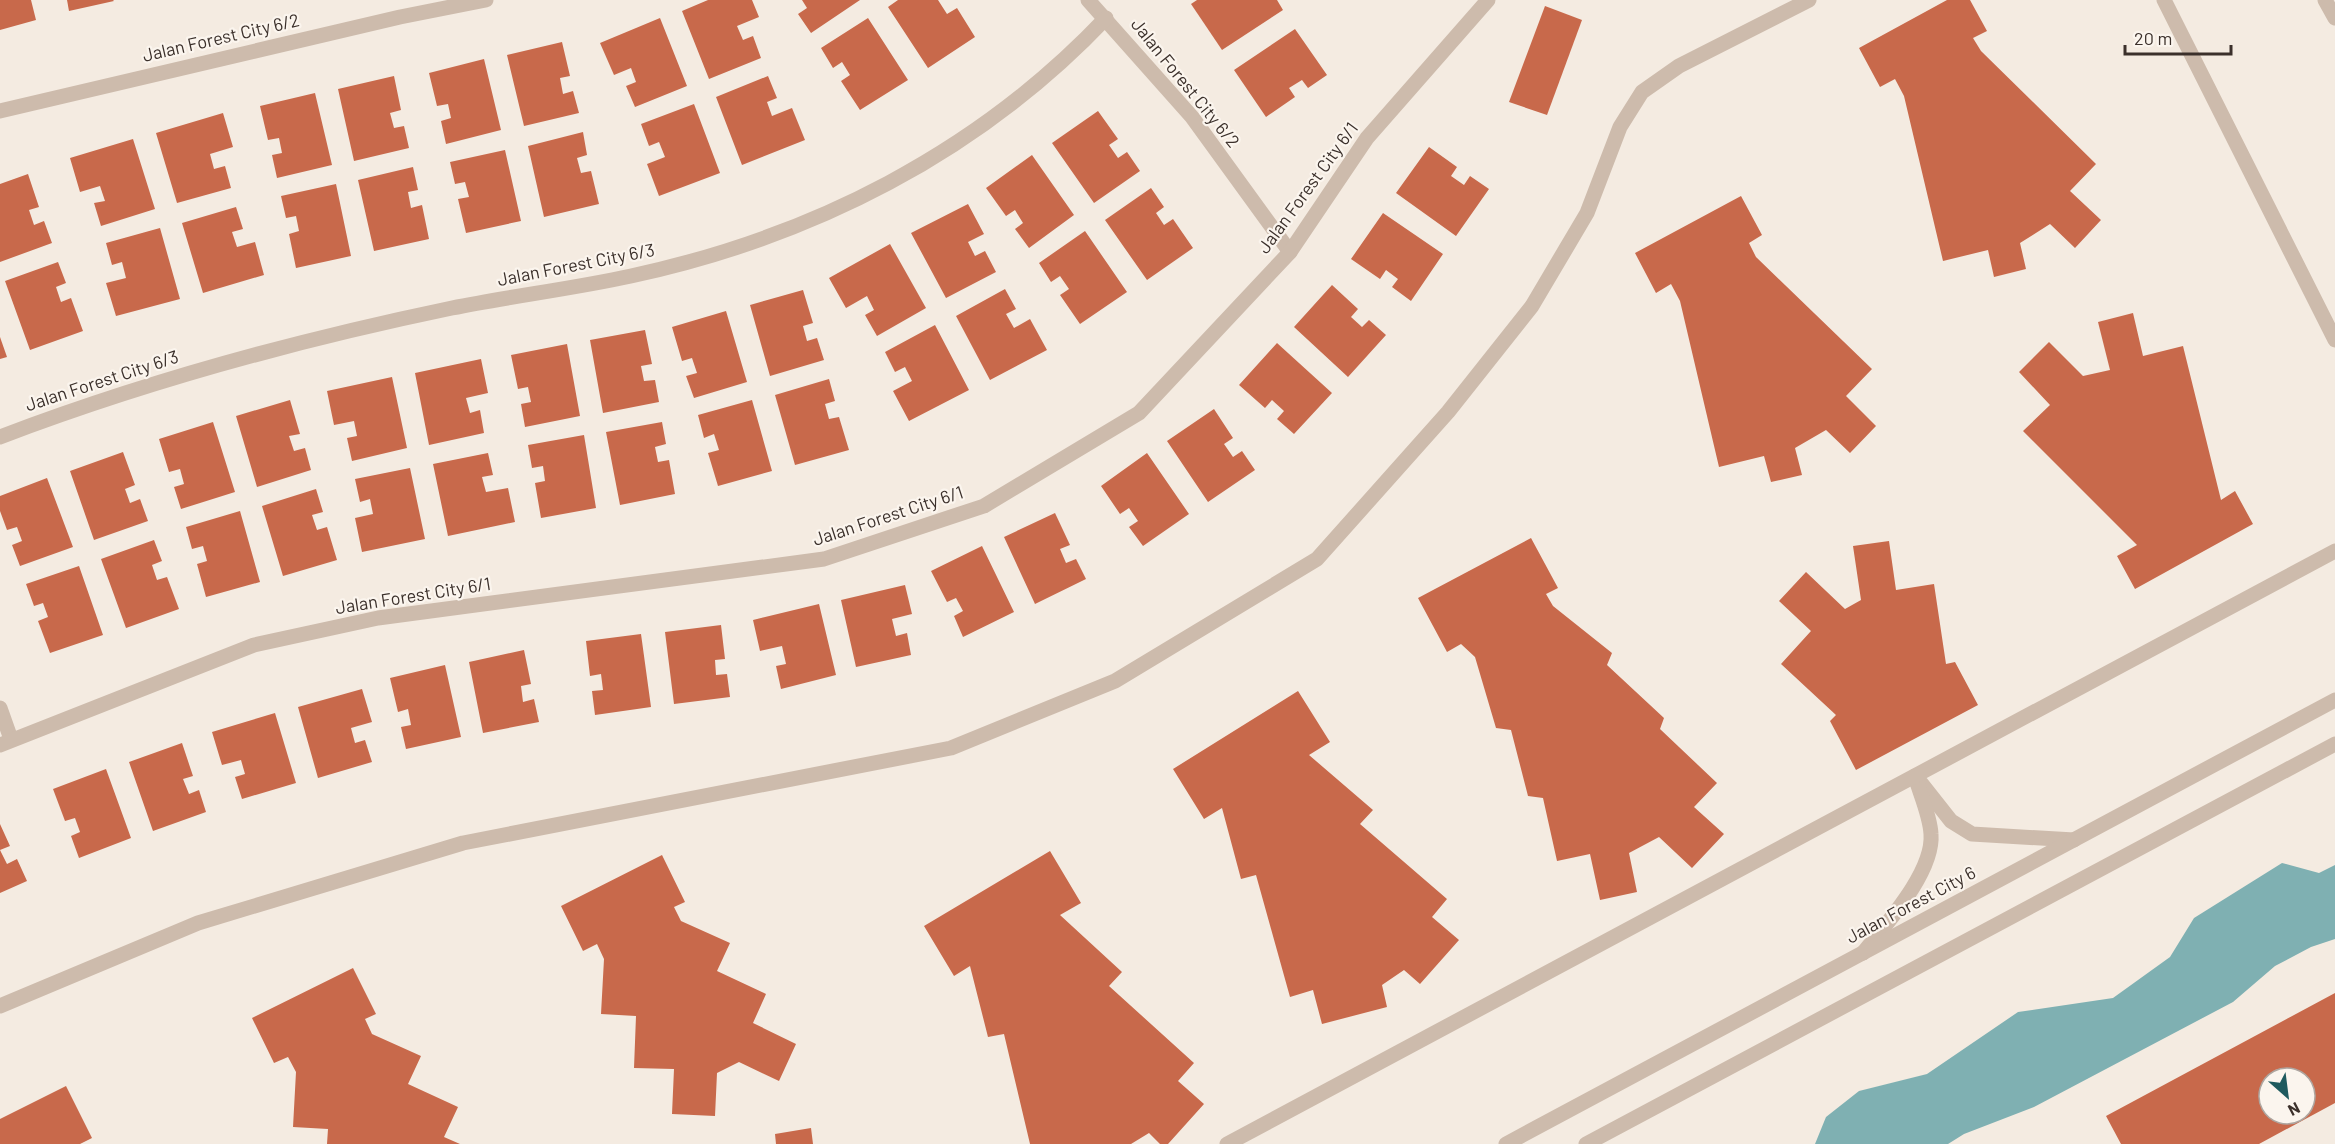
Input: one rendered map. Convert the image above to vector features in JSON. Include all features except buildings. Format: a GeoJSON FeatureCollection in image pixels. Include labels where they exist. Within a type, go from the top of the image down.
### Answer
{"type":"FeatureCollection","features":[{"type":"Feature","properties":{"kind":"street","name":"Jalan Forest City 6/2"},"geometry":{"type":"LineString","coordinates":[[0,111],[400,17],[486,0]]}},
{"type":"Feature","properties":{"kind":"street","name":"Jalan Forest City 6/2"},"geometry":{"type":"LineString","coordinates":[[1088,0],[1192,117],[1290,252]]}},
{"type":"Feature","properties":{"kind":"street","name":"Jalan Forest City 6/1"},"geometry":{"type":"LineString","coordinates":[[6,742],[254,645],[378,618],[824,559],[984,506],[1139,413],[1290,252],[1367,138],[1488,0]]}},
{"type":"Feature","properties":{"kind":"street"},"geometry":{"type":"LineString","coordinates":[[0,1006],[198,923],[463,843],[951,748],[1115,681],[1317,559],[1448,412],[1532,306],[1587,213],[1620,127],[1642,92],[1679,66],[1809,0]]}},
{"type":"Feature","properties":{"kind":"street"},"geometry":{"type":"LineString","coordinates":[[2164,0],[2335,340]]}},
{"type":"Feature","properties":{"kind":"street"},"geometry":{"type":"LineString","coordinates":[[2325,0],[2335,18]]}},
{"type":"Feature","properties":{"kind":"street","name":"Jalan Forest City 6/3"},"geometry":{"type":"LineString","coordinates":[[0,437],[203,368],[322,337],[454,308],[632,276],[730,250],[794,228],[881,188],[984,126],[1065,61],[1106,18]]}},
{"type":"Feature","properties":{"kind":"street"},"geometry":{"type":"LineString","coordinates":[[1227,1144],[2335,551]]}},
{"type":"Feature","properties":{"kind":"street","name":"Jalan Forest City 6"},"geometry":{"type":"LineString","coordinates":[[1506,1144],[2335,700]]}},
{"type":"Feature","properties":{"kind":"street"},"geometry":{"type":"LineString","coordinates":[[0,708],[6,742]]}},
{"type":"Feature","properties":{"kind":"street"},"geometry":{"type":"LineString","coordinates":[[1586,1144],[2335,744]]}},
{"type":"Feature","properties":{"kind":"street"},"geometry":{"type":"LineString","coordinates":[[1915,776],[1951,821],[1972,834],[2074,840]]}},
{"type":"Feature","properties":{"kind":"street"},"geometry":{"type":"LineString","coordinates":[[1863,953],[1908,896],[1923,867],[1931,835],[1915,776]]}},
{"type":"Feature","properties":{"kind":"water"},"geometry":{"type":"Polygon","coordinates":[[[2282,863],[2319,873],[2335,865],[2335,939],[2311,947],[2275,966],[2233,1002],[2034,1107],[1964,1134],[1948,1144],[1815,1144],[1826,1117],[1859,1091],[1927,1074],[2018,1012],[2113,998],[2170,957],[2194,918],[2282,863]]]}}]}
